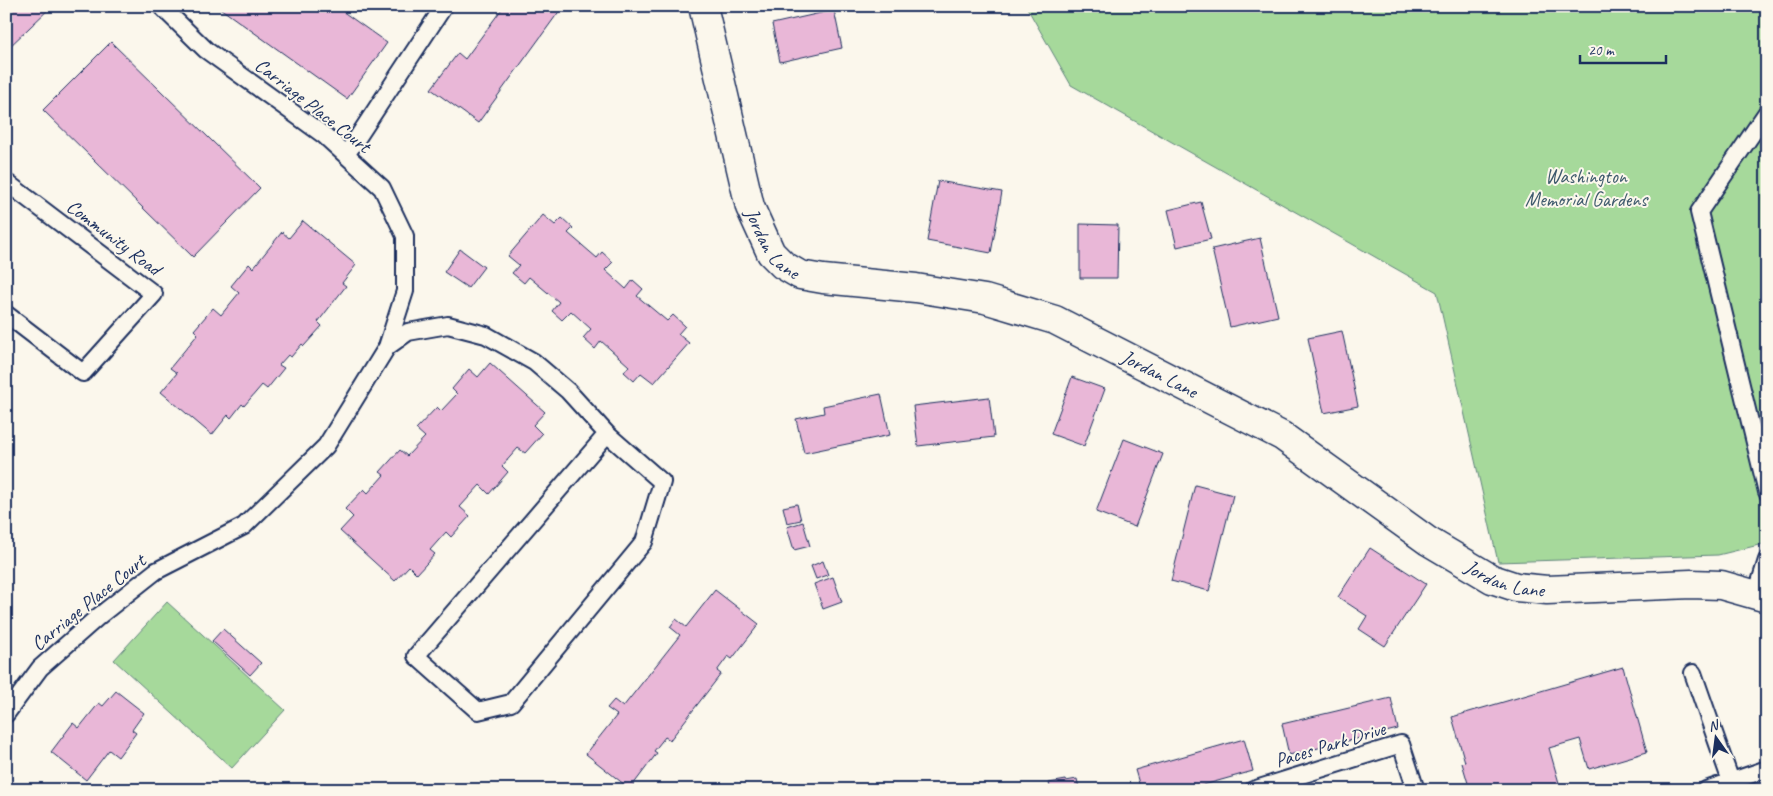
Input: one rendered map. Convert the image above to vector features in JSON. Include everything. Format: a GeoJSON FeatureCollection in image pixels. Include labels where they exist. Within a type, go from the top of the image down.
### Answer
{"type":"FeatureCollection","features":[{"type":"Feature","properties":{"kind":"street","name":"Jordan Lane"},"geometry":{"type":"LineString","coordinates":[[703,6],[750,207],[771,252],[783,265],[800,274],[823,279],[916,288],[985,299],[1055,320],[1282,436],[1428,541],[1492,579],[1516,587],[1546,590],[1691,584],[1721,585],[1761,597]]}},
{"type":"Feature","properties":{"kind":"lane","name":"Carriage Place Court"},"geometry":{"type":"LineString","coordinates":[[6,714],[40,668],[99,616],[156,571],[244,526],[326,446],[387,347],[405,291],[405,236],[382,188],[325,136],[206,50],[161,6]]}},
{"type":"Feature","properties":{"kind":"lane"},"geometry":{"type":"LineString","coordinates":[[346,155],[438,8]]}},
{"type":"Feature","properties":{"kind":"lane"},"geometry":{"type":"LineString","coordinates":[[1767,112],[1699,212],[1767,492]]}},
{"type":"Feature","properties":{"kind":"lane","name":"Community Road"},"geometry":{"type":"LineString","coordinates":[[6,182],[154,294],[83,373],[6,314]]}},
{"type":"Feature","properties":{"kind":"lane"},"geometry":{"type":"LineString","coordinates":[[387,347],[408,332],[448,325],[486,335],[534,362],[568,392],[607,434],[662,482],[644,542],[511,703],[478,711],[416,656],[607,434]]}},
{"type":"Feature","properties":{"kind":"lane"},"geometry":{"type":"LineString","coordinates":[[1761,597],[1767,560]]}},
{"type":"Feature","properties":{"kind":"lane"},"geometry":{"type":"LineString","coordinates":[[1693,673],[1733,786]]}},
{"type":"Feature","properties":{"kind":"lane","name":"Paces Park Drive"},"geometry":{"type":"LineString","coordinates":[[1253,790],[1401,744],[1416,790]]}},
{"type":"Feature","properties":{"kind":"lane"},"geometry":{"type":"LineString","coordinates":[[1706,790],[1733,786],[1767,769]]}},
{"type":"Feature","properties":{"kind":"green space","name":"Washington Memorial Gardens"},"geometry":{"type":"Polygon","coordinates":[[[1026,6],[1767,6],[1767,543],[1718,555],[1498,562],[1437,292],[1071,85],[1026,6]]]}},
{"type":"Feature","properties":{"kind":"green space"},"geometry":{"type":"Polygon","coordinates":[[[167,602],[285,710],[232,768],[114,660],[167,602]]]}},
{"type":"Feature","properties":{"kind":"building"},"geometry":{"type":"Polygon","coordinates":[[[6,6],[52,6],[6,50],[6,6]]]}},
{"type":"Feature","properties":{"kind":"building"},"geometry":{"type":"Polygon","coordinates":[[[217,6],[335,6],[387,43],[347,99],[217,6]]]}},
{"type":"Feature","properties":{"kind":"building"},"geometry":{"type":"Polygon","coordinates":[[[504,6],[563,6],[478,123],[431,89],[458,53],[465,59],[504,6]]]}},
{"type":"Feature","properties":{"kind":"building"},"geometry":{"type":"Polygon","coordinates":[[[834,10],[842,48],[780,62],[772,24],[834,10]]]}},
{"type":"Feature","properties":{"kind":"building"},"geometry":{"type":"Polygon","coordinates":[[[111,42],[260,188],[193,257],[43,110],[111,42]]]}},
{"type":"Feature","properties":{"kind":"building"},"geometry":{"type":"Polygon","coordinates":[[[938,181],[1002,192],[991,253],[927,241],[938,181]]]}},
{"type":"Feature","properties":{"kind":"building"},"geometry":{"type":"Polygon","coordinates":[[[1201,202],[1211,239],[1177,247],[1168,210],[1201,202]]]}},
{"type":"Feature","properties":{"kind":"building"},"geometry":{"type":"Polygon","coordinates":[[[543,215],[555,225],[562,218],[573,228],[568,233],[597,258],[602,252],[613,262],[605,270],[626,289],[633,280],[643,289],[637,296],[667,321],[673,315],[685,326],[678,334],[689,343],[654,383],[641,373],[634,381],[624,372],[629,366],[601,341],[595,349],[583,338],[591,329],[571,311],[562,320],[552,311],[559,302],[529,277],[524,283],[512,273],[519,265],[508,256],[543,215]]]}},
{"type":"Feature","properties":{"kind":"building"},"geometry":{"type":"Polygon","coordinates":[[[303,221],[356,265],[342,283],[346,286],[318,322],[322,326],[304,346],[302,344],[291,357],[288,355],[279,365],[284,368],[267,389],[262,385],[244,406],[242,404],[231,418],[228,415],[212,435],[161,392],[177,373],[170,368],[198,334],[194,330],[213,308],[221,315],[239,293],[231,286],[249,264],[253,268],[282,232],[289,238],[303,221]]]}},
{"type":"Feature","properties":{"kind":"building"},"geometry":{"type":"Polygon","coordinates":[[[1080,224],[1118,225],[1117,278],[1080,278],[1080,224]]]}},
{"type":"Feature","properties":{"kind":"building"},"geometry":{"type":"Polygon","coordinates":[[[1260,238],[1278,316],[1230,327],[1212,249],[1260,238]]]}},
{"type":"Feature","properties":{"kind":"building"},"geometry":{"type":"Polygon","coordinates":[[[460,249],[484,267],[468,288],[444,272],[460,249]]]}},
{"type":"Feature","properties":{"kind":"building"},"geometry":{"type":"Polygon","coordinates":[[[1342,331],[1358,406],[1324,413],[1308,338],[1342,331]]]}},
{"type":"Feature","properties":{"kind":"building"},"geometry":{"type":"Polygon","coordinates":[[[490,363],[545,412],[533,425],[542,434],[525,453],[518,448],[502,466],[508,472],[489,494],[480,485],[460,507],[470,516],[451,537],[446,532],[430,550],[435,554],[417,574],[409,566],[395,581],[340,531],[353,517],[345,509],[364,489],[368,493],[384,475],[380,472],[400,450],[407,456],[425,437],[416,429],[437,407],[441,411],[457,394],[452,389],[469,369],[478,377],[490,363]]]}},
{"type":"Feature","properties":{"kind":"building"},"geometry":{"type":"Polygon","coordinates":[[[1072,377],[1105,389],[1084,446],[1051,434],[1072,377]]]}},
{"type":"Feature","properties":{"kind":"building"},"geometry":{"type":"Polygon","coordinates":[[[881,394],[890,435],[804,453],[796,419],[824,413],[823,406],[881,394]]]}},
{"type":"Feature","properties":{"kind":"building"},"geometry":{"type":"Polygon","coordinates":[[[989,397],[994,437],[918,446],[913,406],[989,397]]]}},
{"type":"Feature","properties":{"kind":"building"},"geometry":{"type":"Polygon","coordinates":[[[1124,439],[1163,454],[1135,527],[1096,512],[1124,439]]]}},
{"type":"Feature","properties":{"kind":"building"},"geometry":{"type":"Polygon","coordinates":[[[1195,485],[1233,495],[1209,591],[1171,581],[1195,485]]]}},
{"type":"Feature","properties":{"kind":"building"},"geometry":{"type":"Polygon","coordinates":[[[797,504],[801,520],[787,523],[783,507],[797,504]]]}},
{"type":"Feature","properties":{"kind":"building"},"geometry":{"type":"Polygon","coordinates":[[[803,522],[810,546],[794,550],[787,527],[803,522]]]}},
{"type":"Feature","properties":{"kind":"building"},"geometry":{"type":"Polygon","coordinates":[[[1370,548],[1426,584],[1385,646],[1359,629],[1367,616],[1338,597],[1370,548]]]}},
{"type":"Feature","properties":{"kind":"building"},"geometry":{"type":"Polygon","coordinates":[[[823,561],[828,575],[816,579],[811,566],[823,561]]]}},
{"type":"Feature","properties":{"kind":"building"},"geometry":{"type":"Polygon","coordinates":[[[833,577],[842,602],[823,609],[814,584],[833,577]]]}},
{"type":"Feature","properties":{"kind":"building"},"geometry":{"type":"Polygon","coordinates":[[[715,590],[759,624],[732,659],[728,656],[717,671],[721,674],[670,740],[665,737],[654,751],[657,753],[630,789],[586,754],[617,715],[607,708],[614,700],[623,707],[680,635],[670,627],[676,619],[686,627],[715,590]]]}},
{"type":"Feature","properties":{"kind":"building"},"geometry":{"type":"Polygon","coordinates":[[[223,629],[261,663],[250,675],[212,641],[223,629]]]}},
{"type":"Feature","properties":{"kind":"building"},"geometry":{"type":"Polygon","coordinates":[[[1623,667],[1647,752],[1589,769],[1580,739],[1549,748],[1561,790],[1480,790],[1479,788],[1470,790],[1462,763],[1465,762],[1452,717],[1623,667]]]}},
{"type":"Feature","properties":{"kind":"building"},"geometry":{"type":"Polygon","coordinates":[[[116,691],[144,713],[132,730],[136,733],[118,757],[109,750],[86,780],[51,752],[73,723],[79,728],[99,703],[103,706],[116,691]]]}},
{"type":"Feature","properties":{"kind":"building"},"geometry":{"type":"Polygon","coordinates":[[[1391,698],[1398,729],[1289,755],[1282,724],[1391,698]]]}},
{"type":"Feature","properties":{"kind":"building"},"geometry":{"type":"Polygon","coordinates":[[[1244,739],[1253,771],[1186,790],[1141,790],[1135,770],[1244,739]]]}},
{"type":"Feature","properties":{"kind":"building"},"geometry":{"type":"Polygon","coordinates":[[[1077,779],[1079,788],[1081,787],[1082,790],[1039,790],[1050,787],[1049,783],[1077,779]]]}}]}
